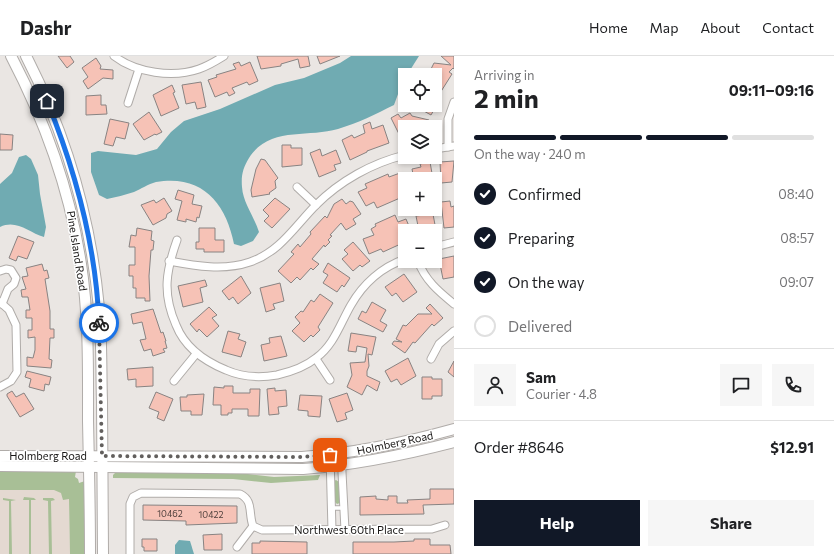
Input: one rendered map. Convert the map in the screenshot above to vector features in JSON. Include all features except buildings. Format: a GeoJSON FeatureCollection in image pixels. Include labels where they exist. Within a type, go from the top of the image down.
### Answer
{"type":"FeatureCollection","features":[{"type":"Feature","properties":{"kind":"main road","name":"Pine Island Road"},"geometry":{"type":"LineString","coordinates":[[11,56],[40,117],[66,193],[81,264],[86,308],[88,353],[90,554]]}},
{"type":"Feature","properties":{"kind":"main road","name":"Pine Island Road"},"geometry":{"type":"LineString","coordinates":[[26,56],[52,114],[67,156],[87,228],[99,309],[103,554]]}},
{"type":"Feature","properties":{"kind":"main road","name":"Holmberg Road"},"geometry":{"type":"LineString","coordinates":[[0,456],[302,457],[330,455],[382,447],[454,430]]}},
{"type":"Feature","properties":{"kind":"main road","name":"Holmberg Road"},"geometry":{"type":"LineString","coordinates":[[0,466],[303,469],[331,467],[398,456],[454,442]]}},
{"type":"Feature","properties":{"kind":"street"},"geometry":{"type":"LineString","coordinates":[[114,56],[139,68],[178,73],[198,69],[224,56]]}},
{"type":"Feature","properties":{"kind":"street"},"geometry":{"type":"LineString","coordinates":[[128,104],[139,68]]}},
{"type":"Feature","properties":{"kind":"street"},"geometry":{"type":"LineString","coordinates":[[451,146],[448,119],[454,102]]}},
{"type":"Feature","properties":{"kind":"street"},"geometry":{"type":"LineString","coordinates":[[169,262],[204,267],[226,267],[250,262],[265,255],[280,244],[294,231],[316,205],[346,181],[369,168],[398,158]]}},
{"type":"Feature","properties":{"kind":"street"},"geometry":{"type":"LineString","coordinates":[[297,187],[316,205]]}},
{"type":"Feature","properties":{"kind":"street"},"geometry":{"type":"LineString","coordinates":[[177,240],[169,262],[166,294],[170,312],[176,327],[187,344],[196,354],[215,366],[233,373],[251,376],[269,376],[286,373],[316,359],[337,333],[351,305],[364,287],[377,274],[398,263]]}},
{"type":"Feature","properties":{"kind":"street"},"geometry":{"type":"LineString","coordinates":[[442,245],[454,242]]}},
{"type":"Feature","properties":{"kind":"street"},"geometry":{"type":"LineString","coordinates":[[421,268],[429,282],[454,304]]}},
{"type":"Feature","properties":{"kind":"street"},"geometry":{"type":"LineString","coordinates":[[0,271],[6,269],[12,270],[16,278],[14,284],[8,290],[1,303],[12,314],[16,325],[17,372],[11,381],[0,387]]}},
{"type":"Feature","properties":{"kind":"street"},"geometry":{"type":"LineString","coordinates":[[431,359],[439,344],[454,331]]}},
{"type":"Feature","properties":{"kind":"street"},"geometry":{"type":"LineString","coordinates":[[174,381],[196,354]]}},
{"type":"Feature","properties":{"kind":"street"},"geometry":{"type":"LineString","coordinates":[[316,359],[330,380]]}},
{"type":"Feature","properties":{"kind":"street"},"geometry":{"type":"LineString","coordinates":[[341,453],[343,465],[345,530]]}},
{"type":"Feature","properties":{"kind":"street"},"geometry":{"type":"LineString","coordinates":[[330,455],[332,530]]}},
{"type":"Feature","properties":{"kind":"street"},"geometry":{"type":"LineString","coordinates":[[130,554],[130,504],[133,497],[141,493],[240,494],[247,498],[251,505],[253,526],[237,547]]}},
{"type":"Feature","properties":{"kind":"street","name":"Northwest 60th Place"},"geometry":{"type":"LineString","coordinates":[[253,526],[262,530],[345,530],[432,529],[445,525]]}},
{"type":"Feature","properties":{"kind":"lane"},"geometry":{"type":"LineString","coordinates":[[331,508],[344,508]]}},
{"type":"Feature","properties":{"kind":"shaded area"},"geometry":{"type":"Polygon","coordinates":[[[0,480],[63,481],[69,492],[70,554],[0,554],[0,480]]]}},
{"type":"Feature","properties":{"kind":"green space"},"geometry":{"type":"Polygon","coordinates":[[[0,470],[76,471],[75,477],[78,479],[79,483],[85,481],[86,554],[70,554],[69,499],[63,500],[61,493],[54,490],[0,490],[0,470]]]}},
{"type":"Feature","properties":{"kind":"green space"},"geometry":{"type":"Polygon","coordinates":[[[115,473],[240,473],[274,477],[320,475],[318,480],[271,483],[233,479],[113,478],[115,473]]]}},
{"type":"Feature","properties":{"kind":"green space"},"geometry":{"type":"Polygon","coordinates":[[[336,480],[339,482],[340,503],[337,504],[335,502],[334,481],[336,480]]]}},
{"type":"Feature","properties":{"kind":"green space"},"geometry":{"type":"Polygon","coordinates":[[[24,497],[34,498],[36,500],[31,500],[31,554],[29,554],[29,500],[23,500],[24,497]]]}},
{"type":"Feature","properties":{"kind":"green space"},"geometry":{"type":"Polygon","coordinates":[[[3,498],[16,500],[11,501],[12,554],[9,554],[9,501],[3,500],[3,498]]]}},
{"type":"Feature","properties":{"kind":"green space"},"geometry":{"type":"Polygon","coordinates":[[[43,498],[53,498],[55,500],[51,501],[52,554],[49,554],[48,501],[43,500],[43,498]]]}},
{"type":"Feature","properties":{"kind":"water"},"geometry":{"type":"Polygon","coordinates":[[[351,56],[419,56],[411,68],[398,68],[398,94],[394,105],[360,121],[338,129],[326,132],[278,137],[267,141],[257,148],[249,158],[244,168],[242,179],[244,199],[259,232],[253,241],[241,246],[234,244],[225,216],[218,204],[199,187],[186,183],[172,181],[156,182],[134,192],[107,199],[99,195],[91,172],[91,153],[98,151],[136,155],[157,149],[171,132],[184,121],[220,109],[275,85],[304,78],[340,63],[351,56]]]}},
{"type":"Feature","properties":{"kind":"water"},"geometry":{"type":"Polygon","coordinates":[[[26,155],[31,159],[38,175],[46,227],[44,237],[17,226],[6,225],[0,227],[0,184],[12,173],[19,157],[26,155]]]}},
{"type":"Feature","properties":{"kind":"water"},"geometry":{"type":"Polygon","coordinates":[[[179,540],[190,541],[194,554],[175,554],[175,545],[179,540]]]}},
{"type":"Feature","properties":{"kind":"way so far"},"geometry":{"type":"LineString","coordinates":[[99,323],[101,355],[102,456],[302,457],[330,455]]}},
{"type":"Feature","properties":{"kind":"route"},"geometry":{"type":"LineString","coordinates":[[47,101],[67,156],[87,228],[99,309],[99,323]]}}]}
